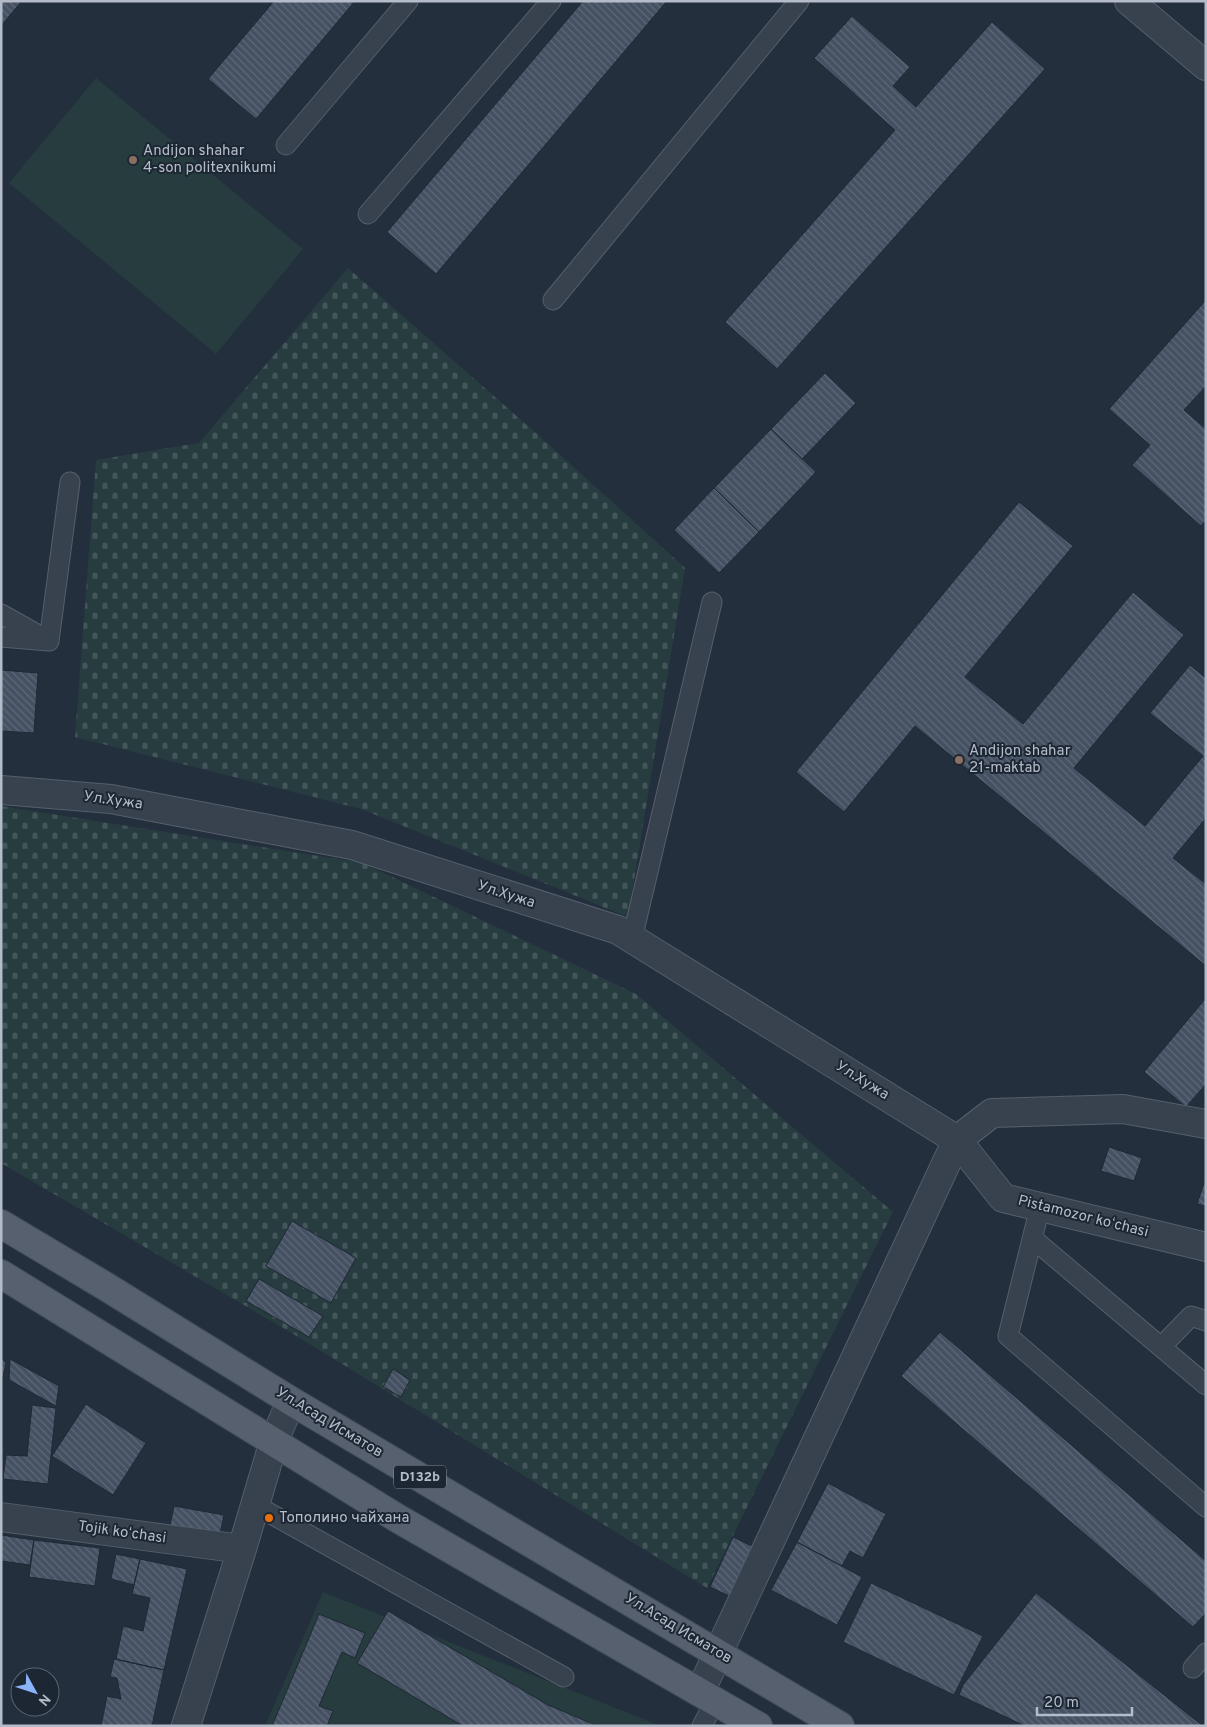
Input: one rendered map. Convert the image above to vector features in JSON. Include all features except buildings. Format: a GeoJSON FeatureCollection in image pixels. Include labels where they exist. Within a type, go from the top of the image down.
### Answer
{"type":"FeatureCollection","features":[{"type":"Feature","properties":{"kind":"main road","name":"Ул.Асад Исматов"},"geometry":{"type":"LineString","coordinates":[[1,1224],[114,1291],[291,1401],[840,1726]]}},
{"type":"Feature","properties":{"kind":"main road"},"geometry":{"type":"LineString","coordinates":[[1,1274],[396,1518],[758,1726]]}},
{"type":"Feature","properties":{"kind":"street"},"geometry":{"type":"LineString","coordinates":[[1130,1],[1206,66]]}},
{"type":"Feature","properties":{"kind":"street","name":"Ул.Хужа"},"geometry":{"type":"LineString","coordinates":[[1,790],[111,799],[352,846],[618,930],[957,1140]]}},
{"type":"Feature","properties":{"kind":"street"},"geometry":{"type":"LineString","coordinates":[[708,1696],[718,1653],[957,1140],[992,1113],[1123,1109],[1206,1124]]}},
{"type":"Feature","properties":{"kind":"street","name":"Pistamozor koʻchasi"},"geometry":{"type":"LineString","coordinates":[[957,1140],[1003,1198],[1206,1247]]}},
{"type":"Feature","properties":{"kind":"street"},"geometry":{"type":"LineString","coordinates":[[186,1726],[274,1441],[291,1401]]}},
{"type":"Feature","properties":{"kind":"street","name":"Tojik koʻchasi"},"geometry":{"type":"LineString","coordinates":[[1,1517],[242,1549]]}},
{"type":"Feature","properties":{"kind":"lane"},"geometry":{"type":"LineString","coordinates":[[286,145],[408,1]]}},
{"type":"Feature","properties":{"kind":"lane"},"geometry":{"type":"LineString","coordinates":[[368,214],[551,1]]}},
{"type":"Feature","properties":{"kind":"lane"},"geometry":{"type":"LineString","coordinates":[[553,300],[799,1]]}},
{"type":"Feature","properties":{"kind":"lane"},"geometry":{"type":"LineString","coordinates":[[49,641],[70,482]]}},
{"type":"Feature","properties":{"kind":"lane"},"geometry":{"type":"LineString","coordinates":[[632,939],[712,602]]}},
{"type":"Feature","properties":{"kind":"lane"},"geometry":{"type":"LineString","coordinates":[[1,614],[49,641]]}},
{"type":"Feature","properties":{"kind":"lane"},"geometry":{"type":"LineString","coordinates":[[1,637],[49,641]]}},
{"type":"Feature","properties":{"kind":"lane"},"geometry":{"type":"LineString","coordinates":[[1040,1208],[1008,1336],[1206,1507]]}},
{"type":"Feature","properties":{"kind":"lane"},"geometry":{"type":"LineString","coordinates":[[1032,1238],[1206,1384]]}},
{"type":"Feature","properties":{"kind":"lane"},"geometry":{"type":"LineString","coordinates":[[1161,1347],[1191,1316],[1206,1320]]}},
{"type":"Feature","properties":{"kind":"lane"},"geometry":{"type":"LineString","coordinates":[[255,1505],[564,1677]]}},
{"type":"Feature","properties":{"kind":"lane"},"geometry":{"type":"LineString","coordinates":[[1193,1668],[1206,1653]]}},
{"type":"Feature","properties":{"kind":"lane"},"geometry":{"type":"LineString","coordinates":[[702,1726],[708,1696]]}},
{"type":"Feature","properties":{"kind":"green space"},"geometry":{"type":"Polygon","coordinates":[[[96,78],[303,249],[216,354],[9,183],[96,78]]]}},
{"type":"Feature","properties":{"kind":"green space"},"geometry":{"type":"Polygon","coordinates":[[[348,268],[536,433],[685,568],[628,917],[361,809],[75,737],[96,460],[199,443],[348,268]]]}},
{"type":"Feature","properties":{"kind":"green space"},"geometry":{"type":"Polygon","coordinates":[[[1,806],[363,863],[636,994],[893,1212],[707,1588],[290,1332],[1,1163],[1,806]]]}},
{"type":"Feature","properties":{"kind":"green space"},"geometry":{"type":"Polygon","coordinates":[[[323,1592],[661,1726],[265,1726],[323,1592]]]}},
{"type":"Feature","properties":{"kind":"place","name":"Andijon shahar 4-son politexnikumi"},"geometry":{"type":"Point","coordinates":[133,160]}},
{"type":"Feature","properties":{"kind":"place","name":"Andijon shahar 21-maktab"},"geometry":{"type":"Point","coordinates":[959,760]}},
{"type":"Feature","properties":{"kind":"place","name":"Тополино чайхана"},"geometry":{"type":"Point","coordinates":[269,1518]}}]}
